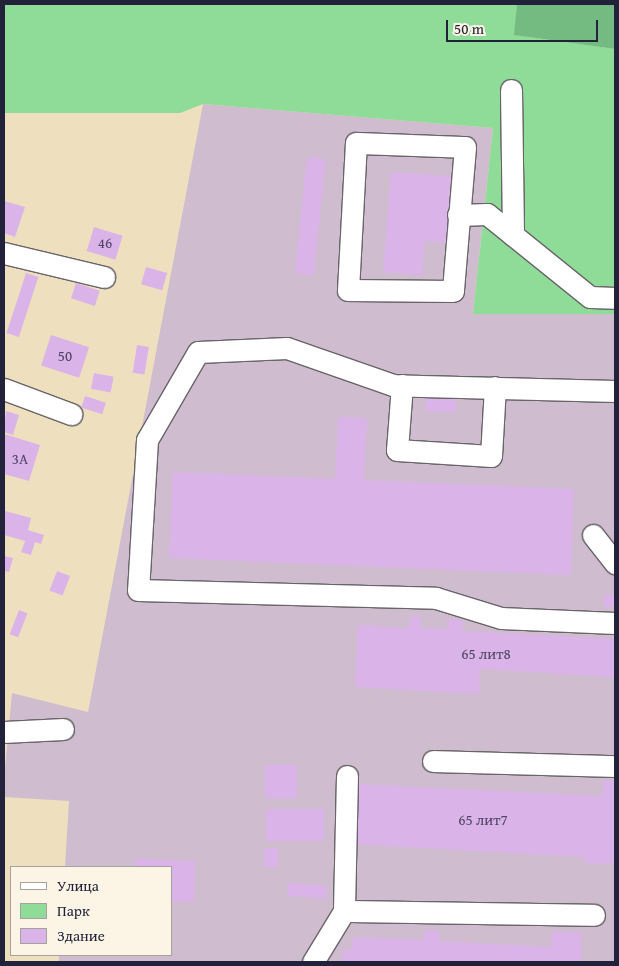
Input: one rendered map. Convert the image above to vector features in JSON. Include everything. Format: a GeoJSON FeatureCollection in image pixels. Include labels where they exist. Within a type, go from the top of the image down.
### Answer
{"type":"FeatureCollection","features":[{"type":"Feature","properties":{"kind":"street"},"geometry":{"type":"LineString","coordinates":[[510,90],[513,235]]}},
{"type":"Feature","properties":{"kind":"street"},"geometry":{"type":"LineString","coordinates":[[356,144],[465,147],[458,216],[453,291],[348,290],[356,144]]}},
{"type":"Feature","properties":{"kind":"street"},"geometry":{"type":"LineString","coordinates":[[458,216],[487,214],[590,297],[615,298]]}},
{"type":"Feature","properties":{"kind":"street"},"geometry":{"type":"LineString","coordinates":[[4,253],[104,277]]}},
{"type":"Feature","properties":{"kind":"street"},"geometry":{"type":"LineString","coordinates":[[615,391],[402,385],[287,348],[198,352],[147,440],[138,590],[436,598],[501,618],[615,623]]}},
{"type":"Feature","properties":{"kind":"street"},"geometry":{"type":"LineString","coordinates":[[402,385],[397,450],[491,456],[495,388]]}},
{"type":"Feature","properties":{"kind":"street"},"geometry":{"type":"LineString","coordinates":[[4,390],[71,414]]}},
{"type":"Feature","properties":{"kind":"street"},"geometry":{"type":"LineString","coordinates":[[593,535],[615,563]]}},
{"type":"Feature","properties":{"kind":"street"},"geometry":{"type":"LineString","coordinates":[[4,732],[63,728]]}},
{"type":"Feature","properties":{"kind":"street"},"geometry":{"type":"LineString","coordinates":[[432,761],[615,766]]}},
{"type":"Feature","properties":{"kind":"street"},"geometry":{"type":"LineString","coordinates":[[313,962],[344,911],[346,776]]}},
{"type":"Feature","properties":{"kind":"street"},"geometry":{"type":"LineString","coordinates":[[344,911],[594,915]]}},
{"type":"Feature","properties":{"kind":"shaded area"},"geometry":{"type":"Polygon","coordinates":[[[203,104],[493,128],[473,314],[615,314],[615,962],[59,962],[59,956],[172,956],[172,866],[65,866],[69,801],[4,797],[12,693],[88,712],[203,104]]]}},
{"type":"Feature","properties":{"kind":"green space"},"geometry":{"type":"Polygon","coordinates":[[[4,4],[517,4],[515,35],[615,49],[615,314],[473,314],[493,128],[203,104],[180,113],[4,113],[4,4]]]}},
{"type":"Feature","properties":{"kind":"green space"},"geometry":{"type":"Polygon","coordinates":[[[517,4],[615,4],[615,49],[514,35],[517,4]]]}},
{"type":"Feature","properties":{"kind":"building"},"geometry":{"type":"Polygon","coordinates":[[[307,157],[326,159],[314,275],[295,273],[307,157]]]}},
{"type":"Feature","properties":{"kind":"building"},"geometry":{"type":"Polygon","coordinates":[[[391,172],[451,176],[447,243],[425,241],[422,275],[383,272],[391,172]]]}},
{"type":"Feature","properties":{"kind":"building"},"geometry":{"type":"Polygon","coordinates":[[[4,201],[25,207],[15,237],[4,233],[4,201]]]}},
{"type":"Feature","properties":{"kind":"building"},"geometry":{"type":"Polygon","coordinates":[[[94,227],[123,236],[115,260],[87,251],[94,227]]]}},
{"type":"Feature","properties":{"kind":"building"},"geometry":{"type":"Polygon","coordinates":[[[146,267],[167,273],[162,290],[141,284],[146,267]]]}},
{"type":"Feature","properties":{"kind":"building"},"geometry":{"type":"Polygon","coordinates":[[[26,273],[38,277],[19,337],[7,333],[26,273]]]}},
{"type":"Feature","properties":{"kind":"building"},"geometry":{"type":"Polygon","coordinates":[[[76,283],[100,291],[95,306],[71,298],[76,283]]]}},
{"type":"Feature","properties":{"kind":"building"},"geometry":{"type":"Polygon","coordinates":[[[51,335],[89,347],[79,378],[41,365],[51,335]]]}},
{"type":"Feature","properties":{"kind":"building"},"geometry":{"type":"Polygon","coordinates":[[[137,345],[149,347],[144,375],[133,373],[137,345]]]}},
{"type":"Feature","properties":{"kind":"building"},"geometry":{"type":"Polygon","coordinates":[[[94,373],[114,377],[111,393],[91,389],[94,373]]]}},
{"type":"Feature","properties":{"kind":"building"},"geometry":{"type":"Polygon","coordinates":[[[85,396],[106,403],[102,414],[81,407],[85,396]]]}},
{"type":"Feature","properties":{"kind":"building"},"geometry":{"type":"Polygon","coordinates":[[[426,398],[456,398],[456,412],[426,412],[426,398]]]}},
{"type":"Feature","properties":{"kind":"building"},"geometry":{"type":"Polygon","coordinates":[[[6,411],[19,415],[13,435],[4,432],[6,411]]]}},
{"type":"Feature","properties":{"kind":"building"},"geometry":{"type":"Polygon","coordinates":[[[338,417],[367,418],[364,480],[574,489],[571,575],[169,558],[173,472],[335,479],[338,417]]]}},
{"type":"Feature","properties":{"kind":"building"},"geometry":{"type":"Polygon","coordinates":[[[4,434],[40,445],[29,481],[4,474],[4,434]]]}},
{"type":"Feature","properties":{"kind":"building"},"geometry":{"type":"Polygon","coordinates":[[[5,511],[31,518],[28,530],[44,535],[41,544],[35,542],[31,555],[21,552],[25,541],[4,535],[5,511]]]}},
{"type":"Feature","properties":{"kind":"building"},"geometry":{"type":"Polygon","coordinates":[[[4,556],[13,558],[9,572],[4,571],[4,556]]]}},
{"type":"Feature","properties":{"kind":"building"},"geometry":{"type":"Polygon","coordinates":[[[57,571],[70,576],[63,596],[49,591],[57,571]]]}},
{"type":"Feature","properties":{"kind":"building"},"geometry":{"type":"Polygon","coordinates":[[[604,595],[615,595],[615,607],[604,607],[604,595]]]}},
{"type":"Feature","properties":{"kind":"building"},"geometry":{"type":"Polygon","coordinates":[[[19,610],[27,613],[18,637],[10,634],[19,610]]]}},
{"type":"Feature","properties":{"kind":"building"},"geometry":{"type":"Polygon","coordinates":[[[410,616],[421,617],[420,628],[447,629],[447,619],[463,620],[462,631],[615,639],[615,677],[480,669],[479,694],[355,687],[358,625],[409,628],[410,616]]]}},
{"type":"Feature","properties":{"kind":"building"},"geometry":{"type":"Polygon","coordinates":[[[265,765],[297,765],[297,798],[265,798],[265,765]]]}},
{"type":"Feature","properties":{"kind":"building"},"geometry":{"type":"Polygon","coordinates":[[[603,780],[615,781],[615,864],[585,863],[585,857],[349,844],[353,784],[602,796],[603,780]]]}},
{"type":"Feature","properties":{"kind":"building"},"geometry":{"type":"Polygon","coordinates":[[[266,809],[324,809],[324,841],[266,841],[266,809]]]}},
{"type":"Feature","properties":{"kind":"building"},"geometry":{"type":"Polygon","coordinates":[[[264,848],[278,848],[278,867],[264,867],[264,848]]]}},
{"type":"Feature","properties":{"kind":"building"},"geometry":{"type":"Polygon","coordinates":[[[135,859],[195,861],[194,902],[172,901],[172,866],[135,866],[135,859]]]}},
{"type":"Feature","properties":{"kind":"building"},"geometry":{"type":"Polygon","coordinates":[[[288,883],[327,886],[326,899],[287,896],[288,883]]]}},
{"type":"Feature","properties":{"kind":"building"},"geometry":{"type":"Polygon","coordinates":[[[425,930],[439,931],[439,941],[551,947],[552,931],[582,933],[581,962],[342,962],[343,950],[352,950],[353,937],[424,940],[425,930]]]}}]}
